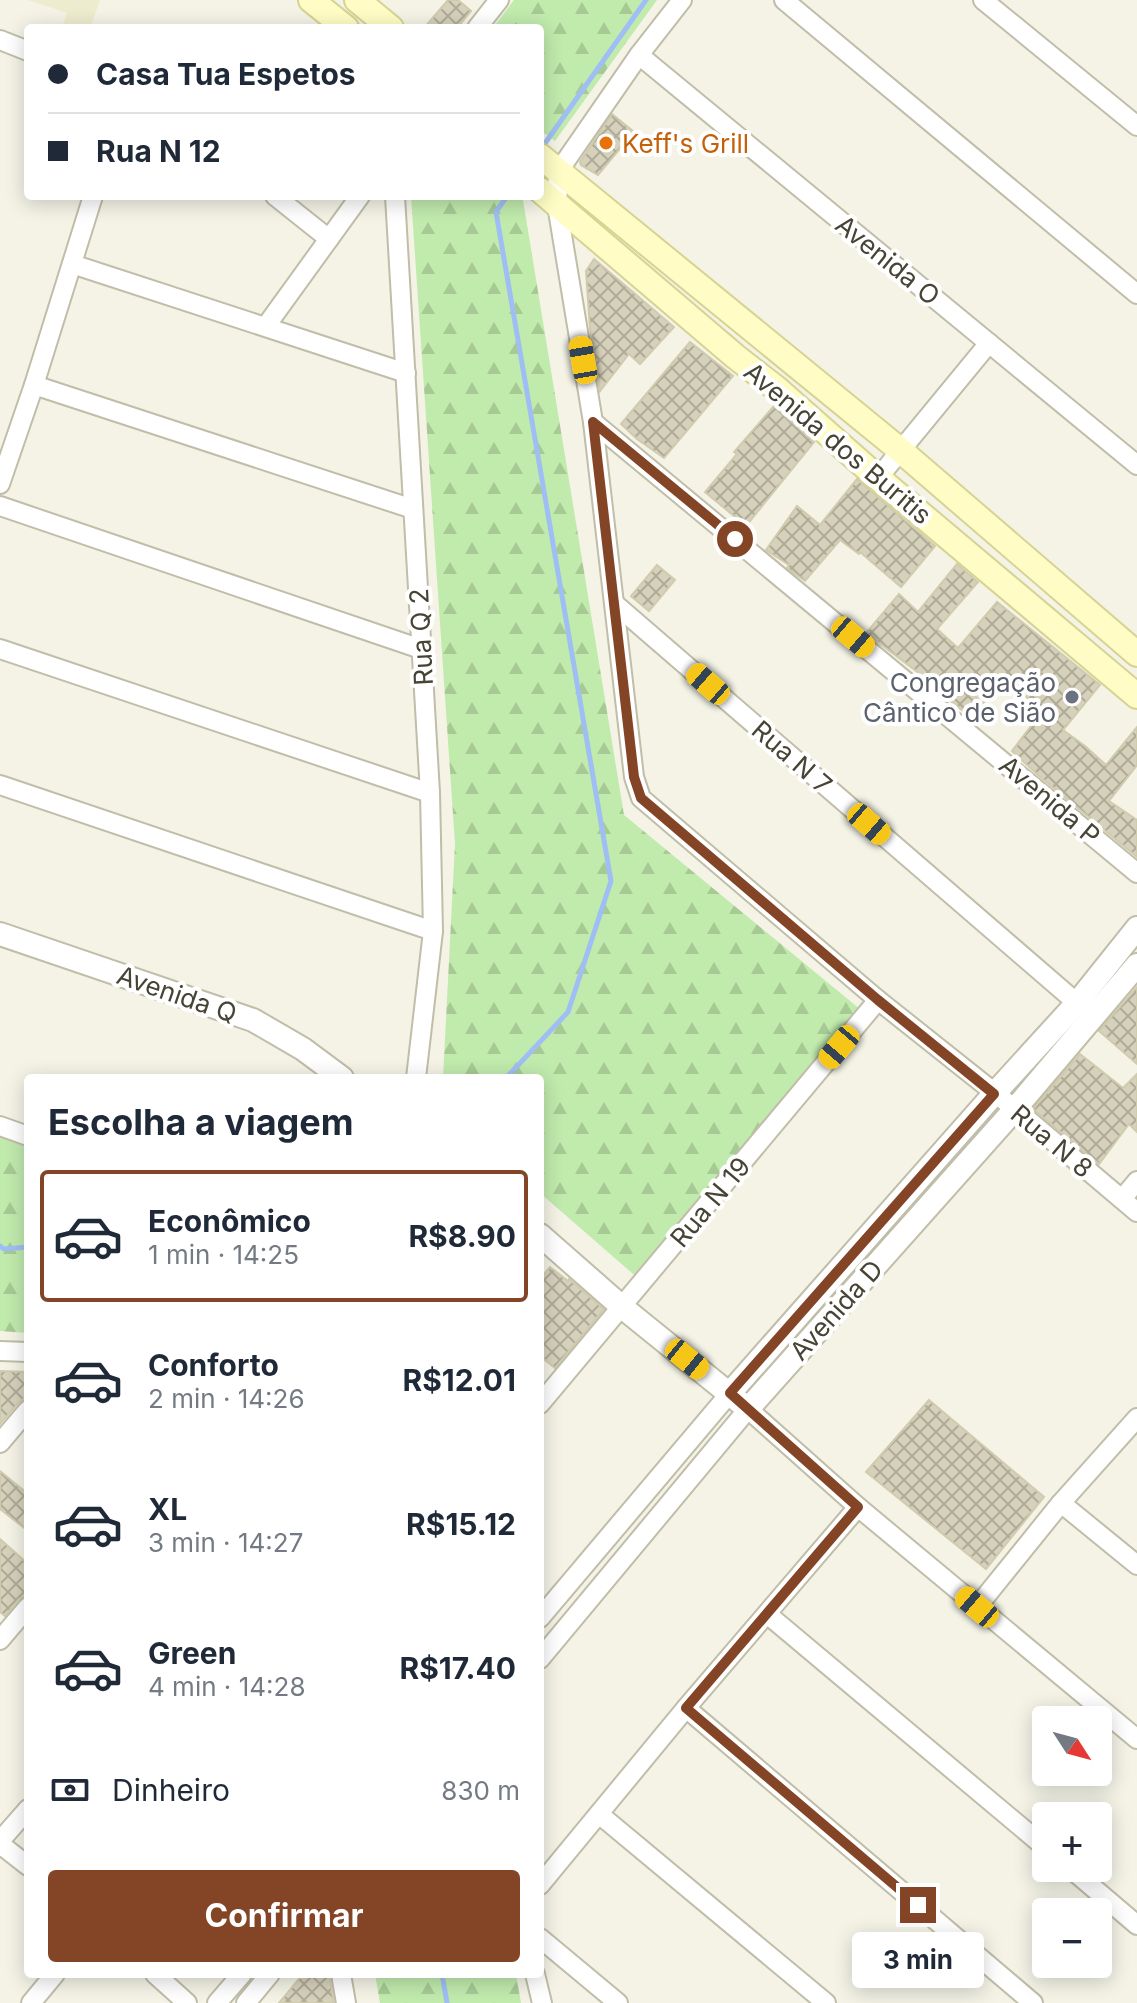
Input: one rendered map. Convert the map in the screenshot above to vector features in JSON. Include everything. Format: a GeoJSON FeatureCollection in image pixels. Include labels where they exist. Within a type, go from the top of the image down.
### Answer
{"type":"FeatureCollection","features":[{"type":"Feature","properties":{"kind":"main road"},"geometry":{"type":"LineString","coordinates":[[311,0],[341,24]]}},
{"type":"Feature","properties":{"kind":"main road"},"geometry":{"type":"LineString","coordinates":[[357,0],[386,24]]}},
{"type":"Feature","properties":{"kind":"main road","name":"Avenida dos Buritis"},"geometry":{"type":"LineString","coordinates":[[548,163],[900,450],[1137,654]]}},
{"type":"Feature","properties":{"kind":"main road","name":"Avenida dos Buritis"},"geometry":{"type":"LineString","coordinates":[[548,198],[1137,696]]}},
{"type":"Feature","properties":{"kind":"street"},"geometry":{"type":"LineString","coordinates":[[480,24],[499,0]]}},
{"type":"Feature","properties":{"kind":"street"},"geometry":{"type":"LineString","coordinates":[[548,163],[682,0]]}},
{"type":"Feature","properties":{"kind":"street"},"geometry":{"type":"LineString","coordinates":[[784,0],[1137,294]]}},
{"type":"Feature","properties":{"kind":"street"},"geometry":{"type":"LineString","coordinates":[[983,0],[1137,126]]}},
{"type":"Feature","properties":{"kind":"street"},"geometry":{"type":"LineString","coordinates":[[0,40],[24,49]]}},
{"type":"Feature","properties":{"kind":"street","name":"Avenida O"},"geometry":{"type":"LineString","coordinates":[[639,55],[1137,465]]}},
{"type":"Feature","properties":{"kind":"street","name":"Rua N 8"},"geometry":{"type":"LineString","coordinates":[[548,163],[548,198],[593,422],[634,777],[641,798],[878,1000],[1015,1109],[1137,1212]]}},
{"type":"Feature","properties":{"kind":"street"},"geometry":{"type":"LineString","coordinates":[[0,484],[92,200]]}},
{"type":"Feature","properties":{"kind":"street"},"geometry":{"type":"LineString","coordinates":[[280,200],[329,239]]}},
{"type":"Feature","properties":{"kind":"street"},"geometry":{"type":"LineString","coordinates":[[266,326],[357,200]]}},
{"type":"Feature","properties":{"kind":"street","name":"Rua Q 2"},"geometry":{"type":"LineString","coordinates":[[395,200],[430,793],[433,931],[416,1074]]}},
{"type":"Feature","properties":{"kind":"street"},"geometry":{"type":"LineString","coordinates":[[72,264],[406,373]]}},
{"type":"Feature","properties":{"kind":"street"},"geometry":{"type":"LineString","coordinates":[[878,478],[989,343]]}},
{"type":"Feature","properties":{"kind":"street"},"geometry":{"type":"LineString","coordinates":[[34,385],[413,509]]}},
{"type":"Feature","properties":{"kind":"street","name":"Avenida P"},"geometry":{"type":"LineString","coordinates":[[593,422],[1137,873]]}},
{"type":"Feature","properties":{"kind":"street"},"geometry":{"type":"LineString","coordinates":[[0,506],[421,649]]}},
{"type":"Feature","properties":{"kind":"street","name":"Rua N 7"},"geometry":{"type":"LineString","coordinates":[[615,604],[1077,1003]]}},
{"type":"Feature","properties":{"kind":"street"},"geometry":{"type":"LineString","coordinates":[[0,649],[430,793]]}},
{"type":"Feature","properties":{"kind":"street"},"geometry":{"type":"LineString","coordinates":[[0,785],[433,931]]}},
{"type":"Feature","properties":{"kind":"street","name":"Avenida D"},"geometry":{"type":"LineString","coordinates":[[544,1613],[730,1393],[1077,1003],[1137,928]]}},
{"type":"Feature","properties":{"kind":"street","name":"Avenida Q"},"geometry":{"type":"LineString","coordinates":[[0,934],[253,1020],[303,1049],[337,1074]]}},
{"type":"Feature","properties":{"kind":"street","name":"Avenida D"},"geometry":{"type":"LineString","coordinates":[[544,1654],[748,1409],[1015,1109],[1137,965]]}},
{"type":"Feature","properties":{"kind":"street","name":"Rua N 19"},"geometry":{"type":"LineString","coordinates":[[544,1399],[878,1000]]}},
{"type":"Feature","properties":{"kind":"street"},"geometry":{"type":"LineString","coordinates":[[0,1126],[24,1135]]}},
{"type":"Feature","properties":{"kind":"street"},"geometry":{"type":"LineString","coordinates":[[1122,1199],[1137,1181]]}},
{"type":"Feature","properties":{"kind":"street"},"geometry":{"type":"LineString","coordinates":[[544,1239],[622,1307],[730,1393],[858,1507],[1137,1739]]}},
{"type":"Feature","properties":{"kind":"street"},"geometry":{"type":"LineString","coordinates":[[0,1351],[24,1352]]}},
{"type":"Feature","properties":{"kind":"street"},"geometry":{"type":"LineString","coordinates":[[0,1443],[24,1415]]}},
{"type":"Feature","properties":{"kind":"street"},"geometry":{"type":"LineString","coordinates":[[977,1607],[1061,1503],[1137,1418]]}},
{"type":"Feature","properties":{"kind":"street"},"geometry":{"type":"LineString","coordinates":[[1061,1503],[1137,1565]]}},
{"type":"Feature","properties":{"kind":"street"},"geometry":{"type":"LineString","coordinates":[[544,1880],[858,1507]]}},
{"type":"Feature","properties":{"kind":"street"},"geometry":{"type":"LineString","coordinates":[[0,1640],[24,1612]]}},
{"type":"Feature","properties":{"kind":"street"},"geometry":{"type":"LineString","coordinates":[[767,1614],[1032,1836]]}},
{"type":"Feature","properties":{"kind":"street"},"geometry":{"type":"LineString","coordinates":[[686,1708],[1033,2003]]}},
{"type":"Feature","properties":{"kind":"street"},"geometry":{"type":"LineString","coordinates":[[24,1814],[0,1842],[24,1863]]}},
{"type":"Feature","properties":{"kind":"street"},"geometry":{"type":"LineString","coordinates":[[599,1814],[826,2003]]}},
{"type":"Feature","properties":{"kind":"street"},"geometry":{"type":"LineString","coordinates":[[1086,1882],[1137,1925]]}},
{"type":"Feature","properties":{"kind":"street"},"geometry":{"type":"LineString","coordinates":[[544,1941],[618,2003]]}},
{"type":"Feature","properties":{"kind":"street"},"geometry":{"type":"LineString","coordinates":[[31,2003],[52,1978]]}},
{"type":"Feature","properties":{"kind":"street"},"geometry":{"type":"LineString","coordinates":[[159,1978],[187,2003]]}},
{"type":"Feature","properties":{"kind":"street"},"geometry":{"type":"LineString","coordinates":[[217,2003],[239,1978]]}},
{"type":"Feature","properties":{"kind":"street"},"geometry":{"type":"LineString","coordinates":[[246,2003],[267,1978]]}},
{"type":"Feature","properties":{"kind":"street"},"geometry":{"type":"LineString","coordinates":[[342,1978],[346,2003]]}},
{"type":"Feature","properties":{"kind":"street"},"geometry":{"type":"LineString","coordinates":[[536,1978],[542,2003]]}},
{"type":"Feature","properties":{"kind":"shaded area"},"geometry":{"type":"Polygon","coordinates":[[[28,0],[100,0],[91,24],[63,24],[67,13],[28,0]]]}},
{"type":"Feature","properties":{"kind":"green space"},"geometry":{"type":"Polygon","coordinates":[[[514,0],[657,0],[555,141],[544,133],[544,24],[496,24],[514,0]]]}},
{"type":"Feature","properties":{"kind":"green space"},"geometry":{"type":"Polygon","coordinates":[[[411,200],[523,200],[624,815],[861,1010],[640,1280],[544,1196],[544,1074],[443,1074],[455,844],[411,200]]]}},
{"type":"Feature","properties":{"kind":"green space"},"geometry":{"type":"Polygon","coordinates":[[[0,1134],[24,1142],[24,1333],[0,1331],[0,1134]]]}},
{"type":"Feature","properties":{"kind":"green space"},"geometry":{"type":"Polygon","coordinates":[[[376,1978],[517,1978],[521,2003],[380,2003],[376,1978]]]}},
{"type":"Feature","properties":{"kind":"building"},"geometry":{"type":"Polygon","coordinates":[[[448,0],[458,0],[471,11],[460,24],[427,24],[448,0]]]}},
{"type":"Feature","properties":{"kind":"building","name":"Keff's Grill"},"geometry":{"type":"Polygon","coordinates":[[[612,114],[634,132],[598,175],[580,162],[612,114]]]}},
{"type":"Feature","properties":{"kind":"building"},"geometry":{"type":"Polygon","coordinates":[[[594,259],[674,327],[640,364],[629,354],[600,391],[590,329],[586,271],[594,259]]]}},
{"type":"Feature","properties":{"kind":"building"},"geometry":{"type":"Polygon","coordinates":[[[690,342],[733,376],[664,458],[621,424],[690,342]]]}},
{"type":"Feature","properties":{"kind":"building"},"geometry":{"type":"Polygon","coordinates":[[[774,406],[814,442],[746,526],[705,492],[737,454],[734,452],[774,406]]]}},
{"type":"Feature","properties":{"kind":"building"},"geometry":{"type":"Polygon","coordinates":[[[857,479],[935,546],[901,587],[860,552],[840,540],[805,581],[787,568],[789,565],[766,550],[797,506],[820,525],[857,479]]]}},
{"type":"Feature","properties":{"kind":"building"},"geometry":{"type":"Polygon","coordinates":[[[957,564],[978,582],[937,629],[958,648],[997,602],[1100,685],[1063,730],[1106,765],[1137,727],[1137,765],[1109,801],[1137,820],[1137,857],[1012,751],[1044,709],[1001,680],[972,718],[866,633],[899,594],[918,612],[957,564]]]}},
{"type":"Feature","properties":{"kind":"building"},"geometry":{"type":"Polygon","coordinates":[[[657,565],[675,580],[649,611],[631,596],[657,565]]]}},
{"type":"Feature","properties":{"kind":"building"},"geometry":{"type":"Polygon","coordinates":[[[1137,987],[1137,1064],[1099,1031],[1137,987]]]}},
{"type":"Feature","properties":{"kind":"building"},"geometry":{"type":"Polygon","coordinates":[[[1080,1054],[1123,1088],[1137,1074],[1137,1132],[1129,1124],[1099,1164],[1033,1109],[1080,1054]]]}},
{"type":"Feature","properties":{"kind":"building"},"geometry":{"type":"Polygon","coordinates":[[[550,1267],[604,1309],[555,1368],[544,1359],[544,1274],[550,1267]]]}},
{"type":"Feature","properties":{"kind":"building"},"geometry":{"type":"Polygon","coordinates":[[[0,1371],[24,1372],[24,1399],[0,1424],[0,1371]]]}},
{"type":"Feature","properties":{"kind":"building"},"geometry":{"type":"Polygon","coordinates":[[[929,1400],[1044,1497],[986,1569],[866,1472],[929,1400]]]}},
{"type":"Feature","properties":{"kind":"building"},"geometry":{"type":"Polygon","coordinates":[[[0,1471],[24,1491],[24,1528],[0,1509],[0,1471]]]}},
{"type":"Feature","properties":{"kind":"building"},"geometry":{"type":"Polygon","coordinates":[[[0,1539],[24,1560],[24,1597],[5,1616],[0,1612],[0,1539]]]}},
{"type":"Feature","properties":{"kind":"building"},"geometry":{"type":"Polygon","coordinates":[[[300,1978],[330,1978],[334,2003],[279,2003],[300,1978]]]}},
{"type":"Feature","properties":{"kind":"waterway"},"geometry":{"type":"LineString","coordinates":[[544,145],[646,0]]}},
{"type":"Feature","properties":{"kind":"waterway"},"geometry":{"type":"LineString","coordinates":[[504,200],[496,212],[611,881],[568,1012],[510,1074]]}},
{"type":"Feature","properties":{"kind":"waterway"},"geometry":{"type":"LineString","coordinates":[[0,1246],[4,1249],[24,1247]]}},
{"type":"Feature","properties":{"kind":"waterway"},"geometry":{"type":"LineString","coordinates":[[443,1978],[447,2003]]}},
{"type":"Feature","properties":{"kind":"place","name":"Keff's Grill"},"geometry":{"type":"Point","coordinates":[606,143]}},
{"type":"Feature","properties":{"kind":"place","name":"Congregação Cântico de Sião"},"geometry":{"type":"Point","coordinates":[1072,697]}},
{"type":"Feature","properties":{"kind":"route"},"geometry":{"type":"LineString","coordinates":[[735,539],[593,422],[634,777],[641,798],[878,1000],[994,1094],[730,1393],[858,1507],[686,1708],[918,1905]]}}]}
